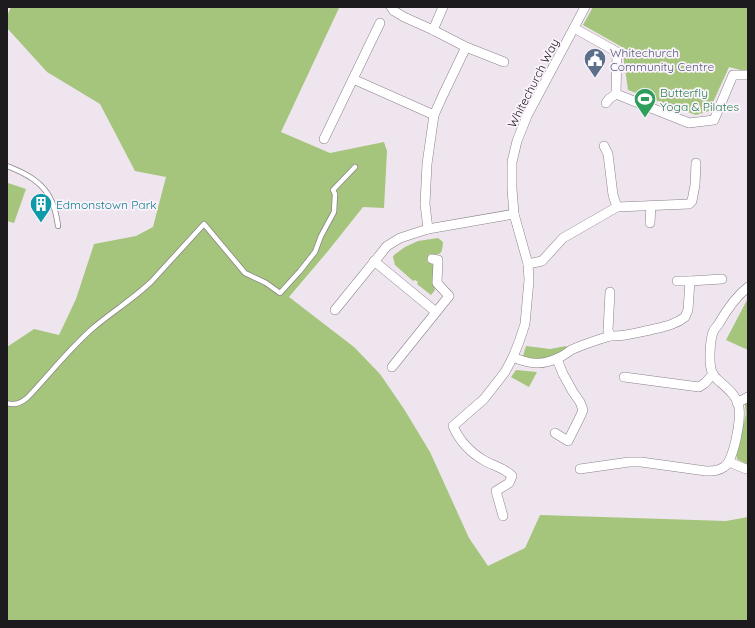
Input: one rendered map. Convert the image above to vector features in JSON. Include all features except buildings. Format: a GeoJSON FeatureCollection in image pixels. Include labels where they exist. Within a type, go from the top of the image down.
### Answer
{"type":"FeatureCollection","features":[{"type":"Feature","properties":{"kind":"street"},"geometry":{"type":"LineString","coordinates":[[391,7],[394,11],[404,17],[466,47],[504,62]]}},
{"type":"Feature","properties":{"kind":"street"},"geometry":{"type":"LineString","coordinates":[[433,30],[443,7]]}},
{"type":"Feature","properties":{"kind":"street","name":"Whitechurch Way"},"geometry":{"type":"LineString","coordinates":[[503,516],[496,491],[509,483],[512,476],[508,472],[484,460],[474,453],[464,444],[453,426],[484,400],[505,372],[513,357],[525,324],[529,280],[528,264],[514,214],[512,162],[517,141],[527,116],[585,7]]}},
{"type":"Feature","properties":{"kind":"street"},"geometry":{"type":"LineString","coordinates":[[324,139],[380,24]]}},
{"type":"Feature","properties":{"kind":"street"},"geometry":{"type":"LineString","coordinates":[[574,28],[617,52],[616,94],[606,103]]}},
{"type":"Feature","properties":{"kind":"street"},"geometry":{"type":"LineString","coordinates":[[428,229],[426,204],[427,164],[434,115],[466,47]]}},
{"type":"Feature","properties":{"kind":"street"},"geometry":{"type":"LineString","coordinates":[[616,94],[690,124],[714,120],[733,75],[748,75]]}},
{"type":"Feature","properties":{"kind":"street"},"geometry":{"type":"LineString","coordinates":[[353,79],[434,115]]}},
{"type":"Feature","properties":{"kind":"street"},"geometry":{"type":"LineString","coordinates":[[604,146],[608,154],[613,195],[617,207]]}},
{"type":"Feature","properties":{"kind":"street"},"geometry":{"type":"LineString","coordinates":[[528,264],[542,261],[563,238],[617,207],[688,204],[692,201],[695,185],[696,164]]}},
{"type":"Feature","properties":{"kind":"street"},"geometry":{"type":"LineString","coordinates":[[649,223],[651,206]]}},
{"type":"Feature","properties":{"kind":"street"},"geometry":{"type":"LineString","coordinates":[[335,310],[387,246],[400,238],[428,229],[514,214]]}},
{"type":"Feature","properties":{"kind":"street"},"geometry":{"type":"LineString","coordinates":[[392,367],[449,296],[437,283],[438,260],[432,258]]}},
{"type":"Feature","properties":{"kind":"street"},"geometry":{"type":"LineString","coordinates":[[374,261],[436,312]]}},
{"type":"Feature","properties":{"kind":"street"},"geometry":{"type":"LineString","coordinates":[[677,281],[722,279]]}},
{"type":"Feature","properties":{"kind":"street"},"geometry":{"type":"LineString","coordinates":[[513,357],[531,363],[545,362],[557,359],[571,350],[610,336],[634,334],[673,324],[685,317],[688,310],[690,281]]}},
{"type":"Feature","properties":{"kind":"street"},"geometry":{"type":"LineString","coordinates":[[580,469],[630,462],[641,462],[716,471],[723,468],[729,462],[736,437],[739,406],[730,390],[713,374],[710,365],[710,356],[713,332],[733,301],[748,287]]}},
{"type":"Feature","properties":{"kind":"street"},"geometry":{"type":"LineString","coordinates":[[610,292],[608,330],[610,336]]}},
{"type":"Feature","properties":{"kind":"street"},"geometry":{"type":"LineString","coordinates":[[556,433],[568,441],[582,410],[580,402],[563,374],[557,359]]}},
{"type":"Feature","properties":{"kind":"street"},"geometry":{"type":"LineString","coordinates":[[624,377],[699,387],[706,383],[713,374]]}},
{"type":"Feature","properties":{"kind":"street"},"geometry":{"type":"LineString","coordinates":[[737,403],[748,398]]}},
{"type":"Feature","properties":{"kind":"street"},"geometry":{"type":"LineString","coordinates":[[729,462],[746,469]]}},
{"type":"Feature","properties":{"kind":"lane"},"geometry":{"type":"LineString","coordinates":[[7,166],[29,176],[43,186],[52,200],[58,226]]}},
{"type":"Feature","properties":{"kind":"lane"},"geometry":{"type":"LineString","coordinates":[[7,403],[16,404],[27,398],[67,353],[93,328],[142,291],[204,224],[245,273],[266,283],[280,293],[315,252],[321,236],[334,212],[335,194],[333,190],[354,167]]}},
{"type":"Feature","properties":{"kind":"green space"},"geometry":{"type":"Polygon","coordinates":[[[11,7],[339,8],[281,132],[330,153],[384,142],[387,151],[384,208],[363,207],[289,297],[354,347],[380,374],[404,409],[430,452],[469,538],[488,566],[525,548],[540,515],[726,521],[748,517],[748,621],[7,621],[7,347],[34,329],[59,335],[76,299],[94,244],[136,236],[153,227],[166,177],[135,171],[100,104],[47,72],[7,28],[7,16],[11,7]]]}},
{"type":"Feature","properties":{"kind":"green space"},"geometry":{"type":"Polygon","coordinates":[[[593,7],[748,7],[748,72],[729,67],[709,111],[696,115],[628,90],[622,47],[583,25],[593,7]]]}},
{"type":"Feature","properties":{"kind":"green space"},"geometry":{"type":"Polygon","coordinates":[[[8,183],[26,189],[14,223],[7,221],[8,183]]]}},
{"type":"Feature","properties":{"kind":"green space"},"geometry":{"type":"Polygon","coordinates":[[[438,238],[443,242],[442,250],[438,254],[429,254],[427,262],[433,264],[435,267],[432,280],[435,290],[431,295],[417,284],[418,282],[415,280],[413,281],[395,265],[393,257],[405,247],[418,241],[438,238]]]}},
{"type":"Feature","properties":{"kind":"green space"},"geometry":{"type":"Polygon","coordinates":[[[747,300],[748,301],[748,350],[726,340],[747,300]]]}},
{"type":"Feature","properties":{"kind":"green space"},"geometry":{"type":"Polygon","coordinates":[[[526,346],[550,349],[566,346],[567,349],[548,358],[527,359],[523,356],[526,346]]]}},
{"type":"Feature","properties":{"kind":"green space"},"geometry":{"type":"Polygon","coordinates":[[[516,370],[537,372],[529,387],[511,377],[516,370]]]}},
{"type":"Feature","properties":{"kind":"green space"},"geometry":{"type":"Polygon","coordinates":[[[748,402],[748,465],[737,459],[736,453],[746,414],[745,404],[748,402]]]}},
{"type":"Feature","properties":{"kind":"place","name":"Whitechurch Community Centre"},"geometry":{"type":"Point","coordinates":[595,78]}},
{"type":"Feature","properties":{"kind":"place","name":"Butterfly Yoga & Pilates"},"geometry":{"type":"Point","coordinates":[645,118]}},
{"type":"Feature","properties":{"kind":"place","name":"Edmonstown Park"},"geometry":{"type":"Point","coordinates":[41,224]}}]}
